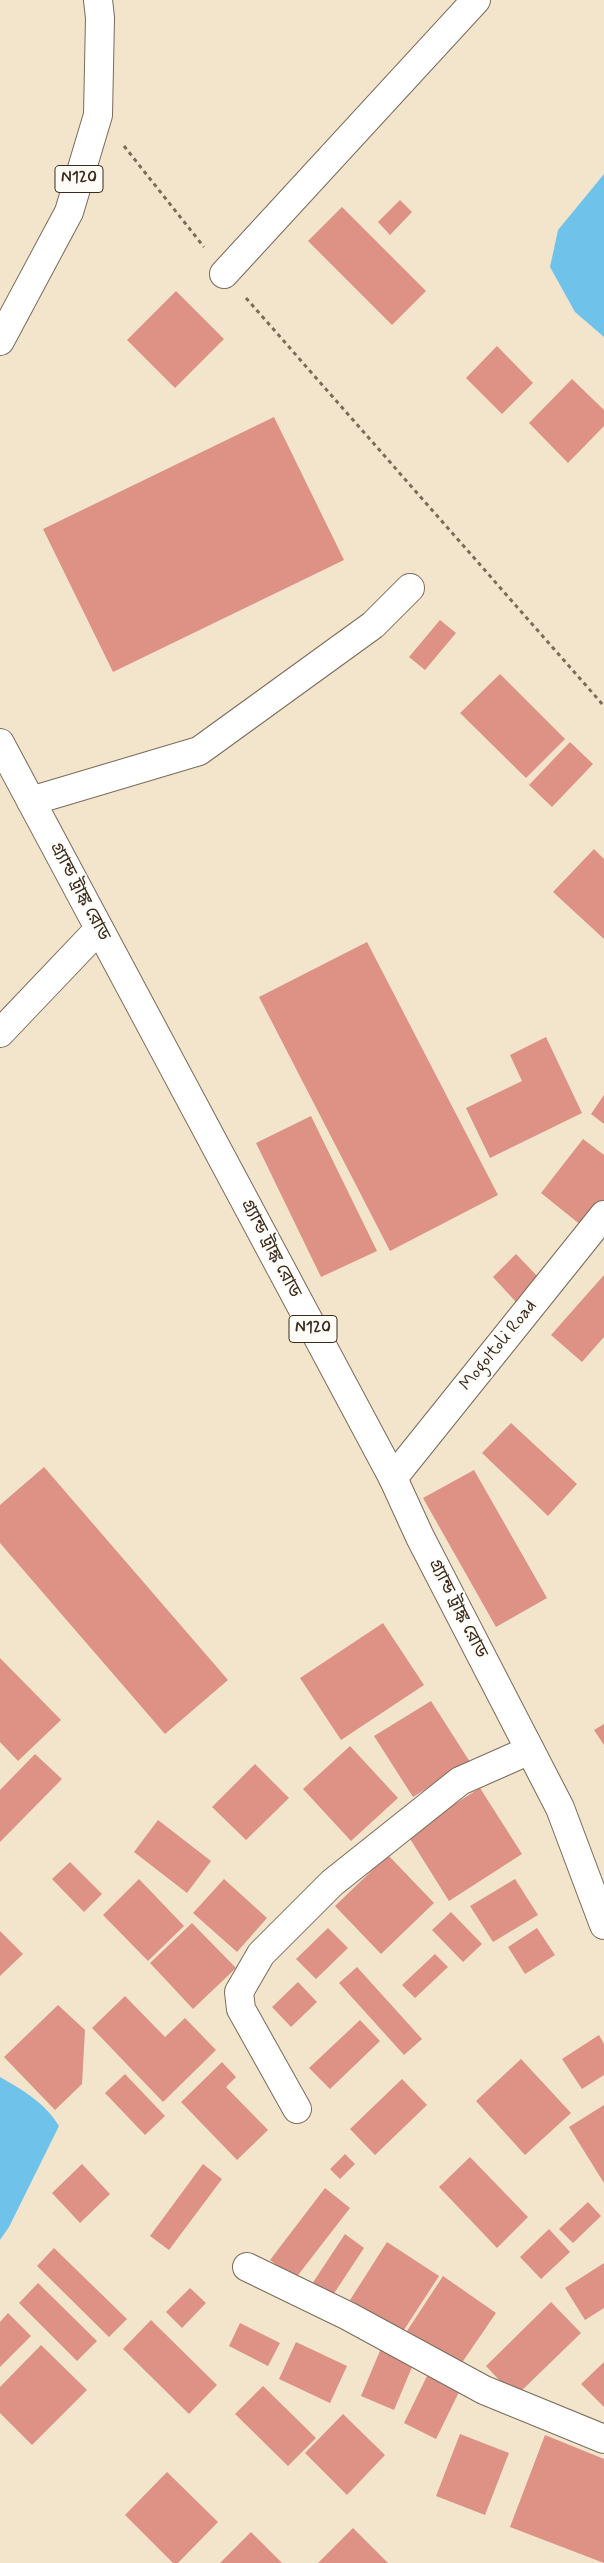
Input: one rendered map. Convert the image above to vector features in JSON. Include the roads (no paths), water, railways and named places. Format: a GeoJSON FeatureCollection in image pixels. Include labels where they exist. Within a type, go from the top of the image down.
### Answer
{"type":"FeatureCollection","features":[{"type":"Feature","properties":{"kind":"main road","name":"N120"},"geometry":{"type":"LineString","coordinates":[[0,341],[69,212],[98,115],[100,18],[98,0]]}},
{"type":"Feature","properties":{"kind":"main road"},"geometry":{"type":"LineString","coordinates":[[224,274],[476,0]]}},
{"type":"Feature","properties":{"kind":"main road"},"geometry":{"type":"LineString","coordinates":[[31,801],[199,751],[373,625],[410,588]]}},
{"type":"Feature","properties":{"kind":"main road","name":"গ্র্যান্ড ট্রাঙ্ক রোড"},"geometry":{"type":"LineString","coordinates":[[0,743],[393,1478],[420,1536],[560,1808],[604,1924]]}},
{"type":"Feature","properties":{"kind":"main road"},"geometry":{"type":"LineString","coordinates":[[0,1033],[99,929]]}},
{"type":"Feature","properties":{"kind":"main road","name":"Mogoltoli Road"},"geometry":{"type":"LineString","coordinates":[[393,1478],[604,1215]]}},
{"type":"Feature","properties":{"kind":"main road"},"geometry":{"type":"LineString","coordinates":[[297,2108],[241,2009],[239,1992],[261,1954],[332,1883],[460,1781],[530,1750]]}},
{"type":"Feature","properties":{"kind":"main road"},"geometry":{"type":"LineString","coordinates":[[247,2267],[348,2316],[484,2390],[604,2439]]}},
{"type":"Feature","properties":{"kind":"water"},"geometry":{"type":"Polygon","coordinates":[[[604,174],[604,337],[575,312],[550,267],[558,230],[604,174]]]}},
{"type":"Feature","properties":{"kind":"water"},"geometry":{"type":"Polygon","coordinates":[[[0,2077],[25,2092],[40,2104],[59,2126],[9,2227],[0,2240],[0,2077]]]}}]}
